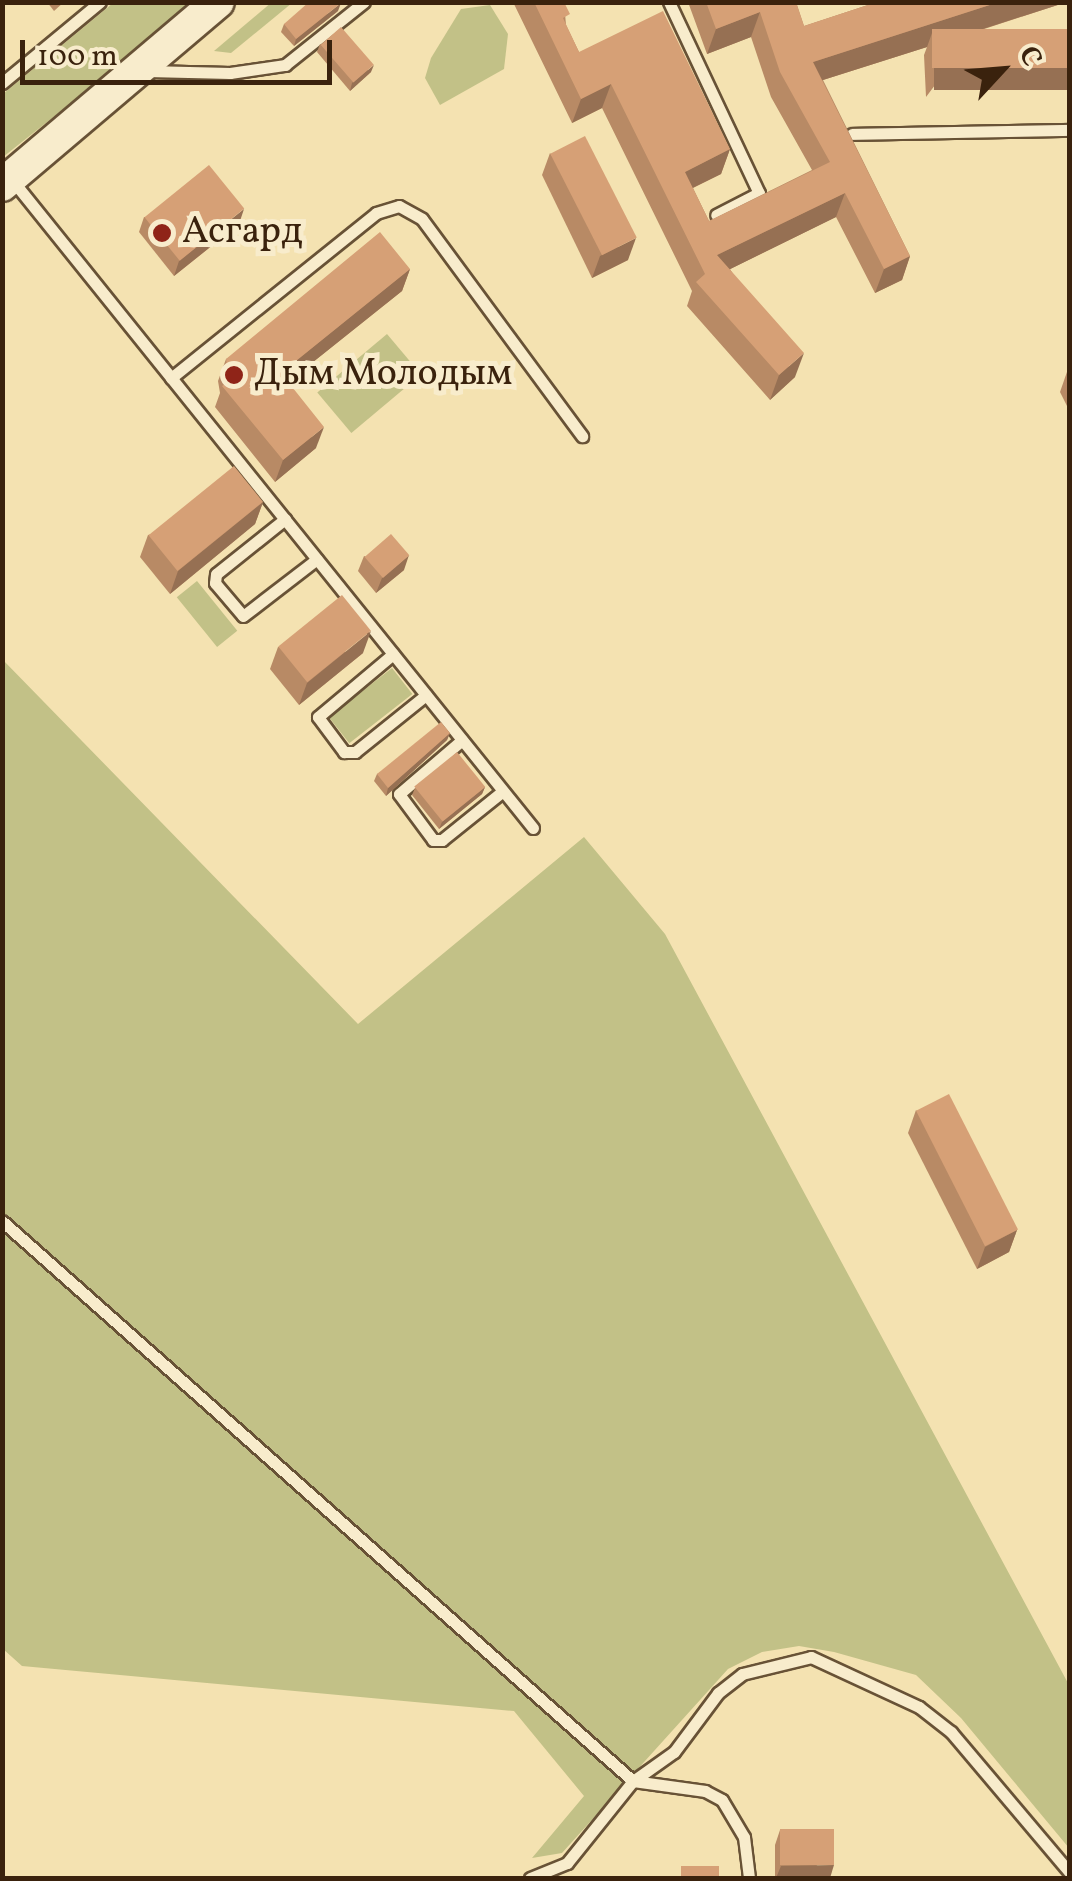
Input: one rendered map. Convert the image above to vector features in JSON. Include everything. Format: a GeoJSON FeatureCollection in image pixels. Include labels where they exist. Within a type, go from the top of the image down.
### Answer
{"type":"FeatureCollection","features":[{"type":"Feature","properties":{"kind":"main road"},"geometry":{"type":"LineString","coordinates":[[6,182],[218,2]]}},
{"type":"Feature","properties":{"kind":"lane"},"geometry":{"type":"LineString","coordinates":[[2,83],[100,2]]}},
{"type":"Feature","properties":{"kind":"lane"},"geometry":{"type":"LineString","coordinates":[[138,70],[230,73],[285,64],[364,2]]}},
{"type":"Feature","properties":{"kind":"lane"},"geometry":{"type":"LineString","coordinates":[[669,2],[759,193],[716,215]]}},
{"type":"Feature","properties":{"kind":"lane"},"geometry":{"type":"LineString","coordinates":[[852,134],[1070,130]]}},
{"type":"Feature","properties":{"kind":"lane"},"geometry":{"type":"LineString","coordinates":[[6,182],[171,378],[533,828]]}},
{"type":"Feature","properties":{"kind":"lane"},"geometry":{"type":"LineString","coordinates":[[171,378],[376,213],[398,206],[422,218],[582,436]]}},
{"type":"Feature","properties":{"kind":"lane"},"geometry":{"type":"LineString","coordinates":[[284,519],[214,578],[240,614],[248,614],[317,558]]}},
{"type":"Feature","properties":{"kind":"lane"},"geometry":{"type":"LineString","coordinates":[[393,654],[321,712],[320,722],[350,755],[426,695]]}},
{"type":"Feature","properties":{"kind":"lane"},"geometry":{"type":"LineString","coordinates":[[462,740],[401,790],[401,800],[437,842],[503,791]]}},
{"type":"Feature","properties":{"kind":"lane"},"geometry":{"type":"LineString","coordinates":[[2,1221],[633,1780],[704,1791],[722,1800],[740,1826],[749,1878]]}},
{"type":"Feature","properties":{"kind":"lane"},"geometry":{"type":"LineString","coordinates":[[530,1878],[567,1863],[633,1780],[674,1752],[718,1693],[742,1674],[811,1657],[919,1708],[951,1732],[1070,1873]]}},
{"type":"Feature","properties":{"kind":"shaded area"},"geometry":{"type":"Polygon","coordinates":[[[272,2],[292,3],[231,53],[214,51],[272,2]]]}},
{"type":"Feature","properties":{"kind":"shaded area"},"geometry":{"type":"Polygon","coordinates":[[[113,3],[197,3],[3,157],[3,94],[113,3]]]}},
{"type":"Feature","properties":{"kind":"shaded area"},"geometry":{"type":"Polygon","coordinates":[[[490,5],[508,34],[504,69],[440,105],[425,78],[431,58],[461,9],[490,5]]]}},
{"type":"Feature","properties":{"kind":"shaded area"},"geometry":{"type":"Polygon","coordinates":[[[387,334],[421,375],[351,433],[317,392],[387,334]]]}},
{"type":"Feature","properties":{"kind":"shaded area"},"geometry":{"type":"Polygon","coordinates":[[[197,581],[237,631],[217,647],[177,597],[197,581]]]}},
{"type":"Feature","properties":{"kind":"shaded area"},"geometry":{"type":"Polygon","coordinates":[[[3,660],[358,1024],[584,837],[665,934],[1069,1685],[1069,1848],[961,1718],[916,1675],[834,1652],[799,1646],[762,1652],[728,1669],[562,1853],[532,1858],[584,1796],[514,1711],[22,1666],[3,1649],[3,660]]]}},
{"type":"Feature","properties":{"kind":"shaded area"},"geometry":{"type":"Polygon","coordinates":[[[392,668],[412,694],[349,743],[329,717],[392,668]]]}},
{"type":"Feature","properties":{"kind":"building"},"geometry":{"type":"Polygon","coordinates":[[[309,2],[341,3],[296,39],[284,24],[309,2]]]}},
{"type":"Feature","properties":{"kind":"building"},"geometry":{"type":"Polygon","coordinates":[[[534,2],[564,2],[570,14],[563,18],[579,52],[663,11],[730,149],[685,172],[709,221],[830,162],[780,72],[760,12],[716,29],[706,2],[796,2],[804,26],[877,2],[999,2],[813,62],[910,256],[884,269],[845,193],[717,255],[804,353],[779,375],[696,282],[705,274],[611,84],[581,99],[534,2]]]}},
{"type":"Feature","properties":{"kind":"building"},"geometry":{"type":"Polygon","coordinates":[[[341,27],[374,65],[353,82],[321,45],[341,27]]]}},
{"type":"Feature","properties":{"kind":"building"},"geometry":{"type":"Polygon","coordinates":[[[932,29],[1070,29],[1070,68],[932,68],[932,29]]]}},
{"type":"Feature","properties":{"kind":"building"},"geometry":{"type":"Polygon","coordinates":[[[585,136],[637,238],[602,255],[550,154],[585,136]]]}},
{"type":"Feature","properties":{"kind":"building"},"geometry":{"type":"Polygon","coordinates":[[[209,165],[244,209],[180,261],[144,217],[209,165]]]}},
{"type":"Feature","properties":{"kind":"building"},"geometry":{"type":"Polygon","coordinates":[[[380,232],[410,269],[281,373],[324,427],[283,460],[222,386],[229,381],[226,359],[380,232]]]}},
{"type":"Feature","properties":{"kind":"building"},"geometry":{"type":"Polygon","coordinates":[[[234,466],[263,502],[177,571],[149,535],[234,466]]]}},
{"type":"Feature","properties":{"kind":"building"},"geometry":{"type":"Polygon","coordinates":[[[391,534],[409,555],[383,578],[365,557],[391,534]]]}},
{"type":"Feature","properties":{"kind":"building"},"geometry":{"type":"Polygon","coordinates":[[[342,595],[371,631],[307,682],[278,647],[342,595]]]}},
{"type":"Feature","properties":{"kind":"building"},"geometry":{"type":"Polygon","coordinates":[[[441,722],[450,733],[388,788],[377,774],[441,722]]]}},
{"type":"Feature","properties":{"kind":"building"},"geometry":{"type":"Polygon","coordinates":[[[457,752],[485,787],[443,822],[414,787],[457,752]]]}},
{"type":"Feature","properties":{"kind":"building"},"geometry":{"type":"Polygon","coordinates":[[[949,1094],[1018,1229],[985,1246],[916,1111],[949,1094]]]}},
{"type":"Feature","properties":{"kind":"building"},"geometry":{"type":"Polygon","coordinates":[[[780,1829],[834,1829],[834,1865],[780,1865],[780,1829]]]}},
{"type":"Feature","properties":{"kind":"building"},"geometry":{"type":"Polygon","coordinates":[[[681,1866],[719,1866],[719,1878],[681,1878],[681,1866]]]}},
{"type":"Feature","properties":{"kind":"place","name":"Асгард"},"geometry":{"type":"Point","coordinates":[162,233]}},
{"type":"Feature","properties":{"kind":"place","name":"Дым Молодым"},"geometry":{"type":"Point","coordinates":[234,375]}}]}
